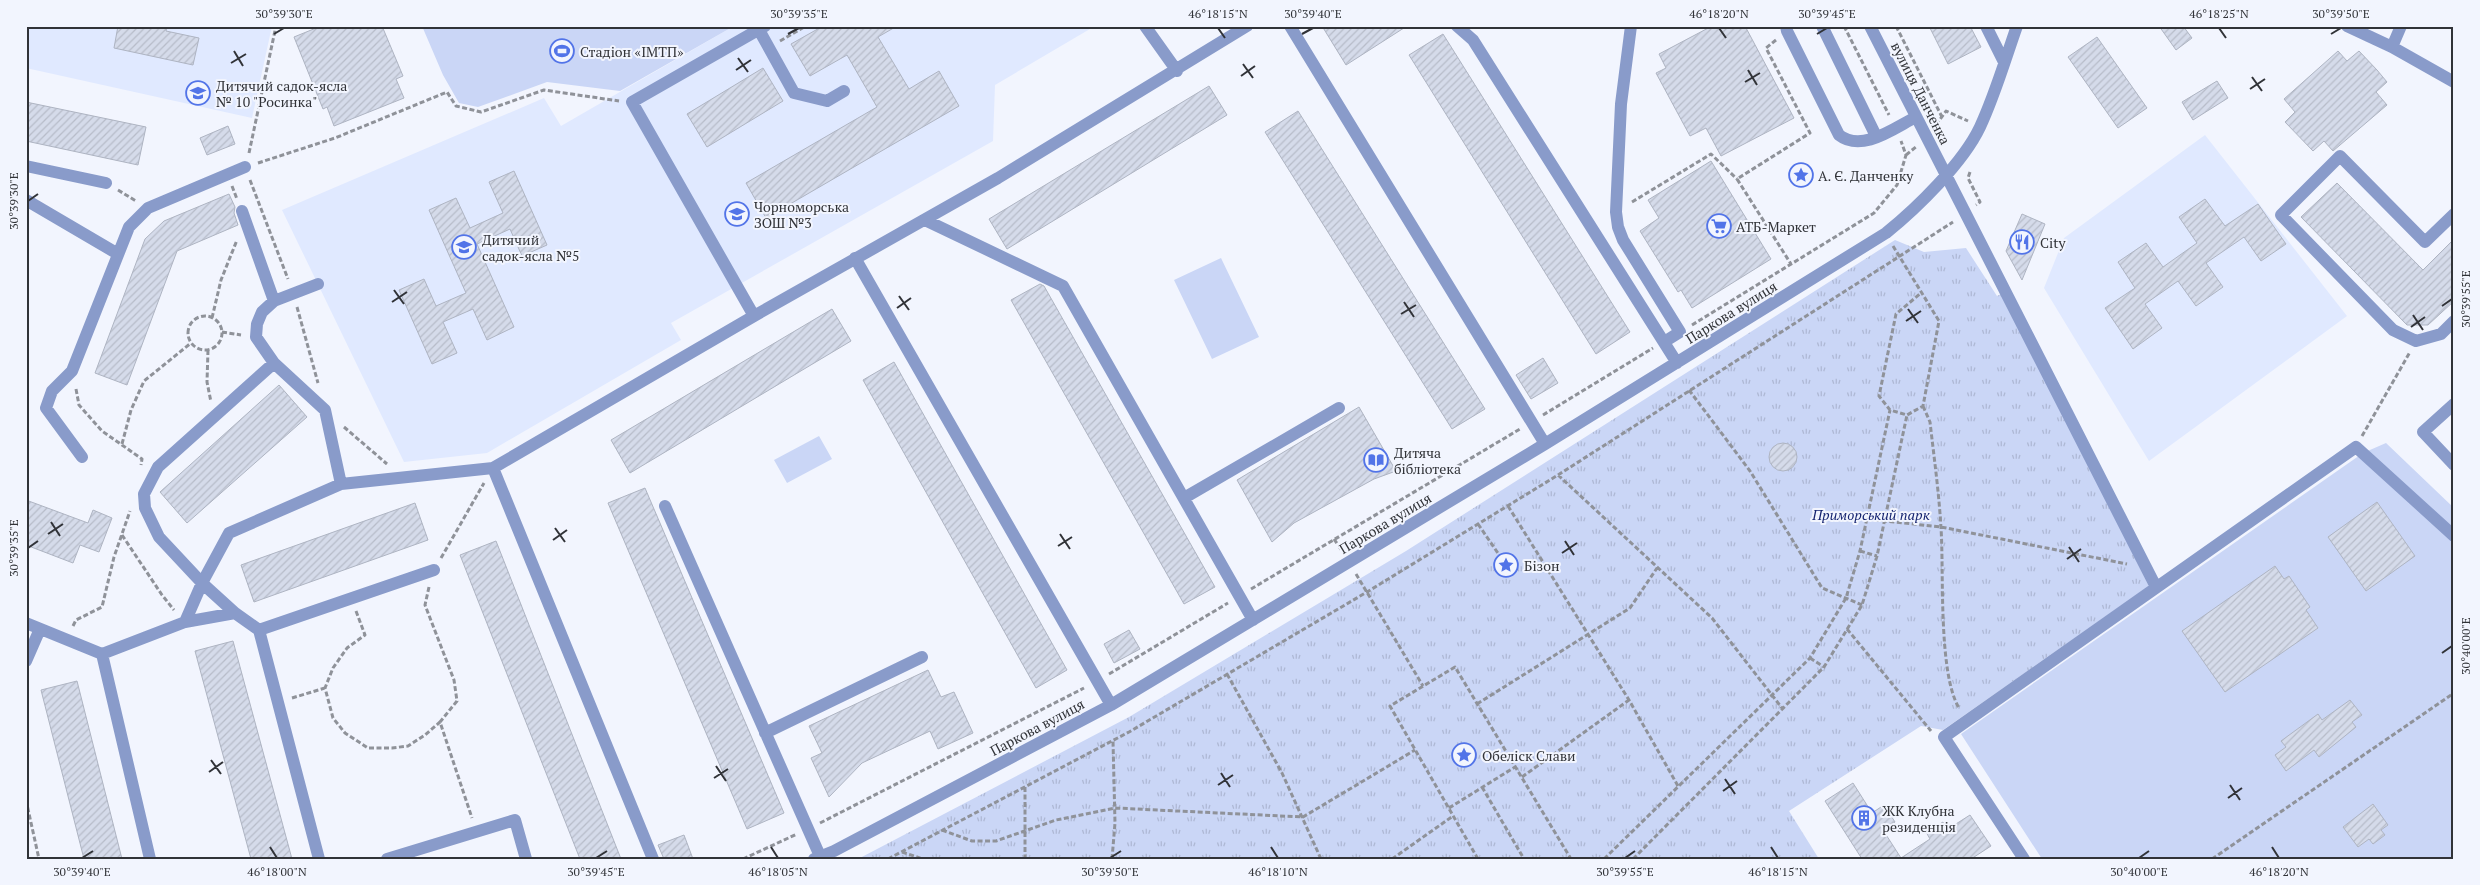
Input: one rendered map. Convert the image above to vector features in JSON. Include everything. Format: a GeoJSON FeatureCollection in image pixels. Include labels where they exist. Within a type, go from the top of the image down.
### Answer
{"type":"FeatureCollection","features":[{"type":"Feature","properties":{"kind":"street"},"geometry":{"type":"LineString","coordinates":[[1145,26],[1177,71]]}},
{"type":"Feature","properties":{"kind":"street"},"geometry":{"type":"LineString","coordinates":[[185,622],[202,583],[229,533],[341,484],[493,468],[855,258],[998,178],[1177,71],[1247,26]]}},
{"type":"Feature","properties":{"kind":"street"},"geometry":{"type":"LineString","coordinates":[[1290,26],[1546,444]]}},
{"type":"Feature","properties":{"kind":"street"},"geometry":{"type":"LineString","coordinates":[[1457,26],[1473,40],[1677,363]]}},
{"type":"Feature","properties":{"kind":"street"},"geometry":{"type":"LineString","coordinates":[[1631,26],[1620,104],[1616,212],[1618,227],[1623,240],[1680,332],[1664,342]]}},
{"type":"Feature","properties":{"kind":"street"},"geometry":{"type":"LineString","coordinates":[[1822,26],[1876,136]]}},
{"type":"Feature","properties":{"kind":"street","name":"вулиця Данченка"},"geometry":{"type":"LineString","coordinates":[[1870,26],[2156,587]]}},
{"type":"Feature","properties":{"kind":"street"},"geometry":{"type":"LineString","coordinates":[[1986,26],[2004,62]]}},
{"type":"Feature","properties":{"kind":"street","name":"Паркова вулиця"},"geometry":{"type":"LineString","coordinates":[[817,858],[1111,705],[1546,444],[1886,233],[1907,216],[1946,174],[1969,145],[1980,127],[2017,26]]}},
{"type":"Feature","properties":{"kind":"street"},"geometry":{"type":"LineString","coordinates":[[2346,26],[2392,47],[2454,82]]}},
{"type":"Feature","properties":{"kind":"street"},"geometry":{"type":"LineString","coordinates":[[2392,47],[2401,26]]}},
{"type":"Feature","properties":{"kind":"street"},"geometry":{"type":"LineString","coordinates":[[754,316],[632,102],[762,28],[769,47],[794,93],[827,101],[844,91]]}},
{"type":"Feature","properties":{"kind":"street"},"geometry":{"type":"LineString","coordinates":[[1786,29],[1840,135],[1847,141],[1855,143],[1876,136],[1916,117]]}},
{"type":"Feature","properties":{"kind":"street"},"geometry":{"type":"LineString","coordinates":[[2454,214],[2426,242],[2340,156],[2281,215],[2394,330],[2416,341],[2441,334],[2454,321]]}},
{"type":"Feature","properties":{"kind":"street"},"geometry":{"type":"LineString","coordinates":[[26,166],[106,183]]}},
{"type":"Feature","properties":{"kind":"street"},"geometry":{"type":"LineString","coordinates":[[82,457],[46,408],[52,391],[72,371],[129,227],[148,208],[246,167]]}},
{"type":"Feature","properties":{"kind":"street"},"geometry":{"type":"LineString","coordinates":[[26,200],[118,254]]}},
{"type":"Feature","properties":{"kind":"street"},"geometry":{"type":"LineString","coordinates":[[244,217],[274,301]]}},
{"type":"Feature","properties":{"kind":"street"},"geometry":{"type":"LineString","coordinates":[[924,220],[1063,286],[1253,620]]}},
{"type":"Feature","properties":{"kind":"street"},"geometry":{"type":"LineString","coordinates":[[855,258],[1111,705]]}},
{"type":"Feature","properties":{"kind":"street"},"geometry":{"type":"LineString","coordinates":[[318,284],[274,301],[262,312],[257,324],[256,337],[274,363],[325,410],[341,484]]}},
{"type":"Feature","properties":{"kind":"street"},"geometry":{"type":"LineString","coordinates":[[274,363],[158,466],[144,494],[145,508],[159,537],[202,583],[235,613],[259,630],[320,859]]}},
{"type":"Feature","properties":{"kind":"street"},"geometry":{"type":"LineString","coordinates":[[2454,404],[2423,432],[2454,465]]}},
{"type":"Feature","properties":{"kind":"street"},"geometry":{"type":"LineString","coordinates":[[1184,498],[1339,408]]}},
{"type":"Feature","properties":{"kind":"street"},"geometry":{"type":"LineString","coordinates":[[2024,859],[1944,737],[2356,447],[2454,536]]}},
{"type":"Feature","properties":{"kind":"street"},"geometry":{"type":"LineString","coordinates":[[493,468],[653,859]]}},
{"type":"Feature","properties":{"kind":"street"},"geometry":{"type":"LineString","coordinates":[[665,506],[808,829],[817,858]]}},
{"type":"Feature","properties":{"kind":"street"},"geometry":{"type":"LineString","coordinates":[[259,630],[434,570]]}},
{"type":"Feature","properties":{"kind":"street"},"geometry":{"type":"LineString","coordinates":[[26,623],[102,654],[185,622],[235,613]]}},
{"type":"Feature","properties":{"kind":"street"},"geometry":{"type":"LineString","coordinates":[[26,661],[40,629]]}},
{"type":"Feature","properties":{"kind":"street"},"geometry":{"type":"LineString","coordinates":[[102,654],[150,859]]}},
{"type":"Feature","properties":{"kind":"street"},"geometry":{"type":"LineString","coordinates":[[765,733],[922,657]]}},
{"type":"Feature","properties":{"kind":"street"},"geometry":{"type":"LineString","coordinates":[[387,859],[514,820],[526,859]]}},
{"type":"Feature","properties":{"kind":"path"},"geometry":{"type":"LineString","coordinates":[[276,26],[246,167],[293,293],[325,410],[402,477]]}},
{"type":"Feature","properties":{"kind":"path"},"geometry":{"type":"LineString","coordinates":[[769,47],[806,26]]}},
{"type":"Feature","properties":{"kind":"path"},"geometry":{"type":"LineString","coordinates":[[1680,332],[1874,213],[1898,185],[1906,155],[1895,127],[1844,26]]}},
{"type":"Feature","properties":{"kind":"path"},"geometry":{"type":"LineString","coordinates":[[1896,26],[1942,117]]}},
{"type":"Feature","properties":{"kind":"path"},"geometry":{"type":"LineString","coordinates":[[1737,179],[1810,133],[1766,48],[1786,29]]}},
{"type":"Feature","properties":{"kind":"path"},"geometry":{"type":"LineString","coordinates":[[246,167],[335,138],[446,92],[456,106],[481,112],[544,90],[632,102]]}},
{"type":"Feature","properties":{"kind":"path"},"geometry":{"type":"LineString","coordinates":[[1616,212],[1711,154],[1737,179],[1791,264]]}},
{"type":"Feature","properties":{"kind":"path"},"geometry":{"type":"LineString","coordinates":[[212,318],[221,280],[244,217],[227,174]]}},
{"type":"Feature","properties":{"kind":"path"},"geometry":{"type":"LineString","coordinates":[[106,183],[148,208]]}},
{"type":"Feature","properties":{"kind":"path"},"geometry":{"type":"LineString","coordinates":[[1894,246],[1939,321],[1923,406],[1930,422],[1941,527],[1945,640],[1953,698],[1967,721]]}},
{"type":"Feature","properties":{"kind":"path"},"geometry":{"type":"LineString","coordinates":[[888,859],[1113,741],[1366,592],[1558,475],[1899,255]]}},
{"type":"Feature","properties":{"kind":"path"},"geometry":{"type":"LineString","coordinates":[[1921,293],[1896,314],[1879,396],[1890,410],[1907,415],[1923,406]]}},
{"type":"Feature","properties":{"kind":"path"},"geometry":{"type":"LineString","coordinates":[[203,316],[212,318],[219,324],[222,332],[221,340],[216,347],[208,350],[199,349],[191,343],[188,335],[190,326],[195,319],[203,316]]}},
{"type":"Feature","properties":{"kind":"path"},"geometry":{"type":"LineString","coordinates":[[222,332],[256,337]]}},
{"type":"Feature","properties":{"kind":"path"},"geometry":{"type":"LineString","coordinates":[[2356,447],[2416,341]]}},
{"type":"Feature","properties":{"kind":"path"},"geometry":{"type":"LineString","coordinates":[[743,859],[808,829],[1097,682],[1664,342]]}},
{"type":"Feature","properties":{"kind":"path"},"geometry":{"type":"LineString","coordinates":[[122,444],[131,410],[144,382],[191,343]]}},
{"type":"Feature","properties":{"kind":"path"},"geometry":{"type":"LineString","coordinates":[[208,350],[207,382],[212,405],[217,414]]}},
{"type":"Feature","properties":{"kind":"path"},"geometry":{"type":"LineString","coordinates":[[72,371],[79,405],[102,431],[142,459],[140,468]]}},
{"type":"Feature","properties":{"kind":"path"},"geometry":{"type":"LineString","coordinates":[[1689,390],[1750,471],[1822,588],[1862,605]]}},
{"type":"Feature","properties":{"kind":"path"},"geometry":{"type":"LineString","coordinates":[[1604,859],[1810,658],[1846,598],[1860,551],[1890,410]]}},
{"type":"Feature","properties":{"kind":"path"},"geometry":{"type":"LineString","coordinates":[[1633,859],[1824,667],[1862,605],[1878,556],[1907,415]]}},
{"type":"Feature","properties":{"kind":"path"},"geometry":{"type":"LineString","coordinates":[[352,598],[365,635],[347,648],[333,668],[325,688],[332,718],[345,733],[368,748],[408,746],[440,722],[457,701],[454,680],[425,604],[434,570],[493,468]]}},
{"type":"Feature","properties":{"kind":"path"},"geometry":{"type":"LineString","coordinates":[[1558,475],[1712,618],[1782,708]]}},
{"type":"Feature","properties":{"kind":"path"},"geometry":{"type":"LineString","coordinates":[[66,639],[76,620],[102,607],[122,534],[133,504],[145,508]]}},
{"type":"Feature","properties":{"kind":"path"},"geometry":{"type":"LineString","coordinates":[[1508,506],[1629,700],[1678,786]]}},
{"type":"Feature","properties":{"kind":"path"},"geometry":{"type":"LineString","coordinates":[[1867,519],[1941,527],[2147,568]]}},
{"type":"Feature","properties":{"kind":"path"},"geometry":{"type":"LineString","coordinates":[[1478,524],[1504,562]]}},
{"type":"Feature","properties":{"kind":"path"},"geometry":{"type":"LineString","coordinates":[[122,534],[162,595],[185,622]]}},
{"type":"Feature","properties":{"kind":"path"},"geometry":{"type":"LineString","coordinates":[[1334,539],[1423,686]]}},
{"type":"Feature","properties":{"kind":"path"},"geometry":{"type":"LineString","coordinates":[[1860,551],[1878,556]]}},
{"type":"Feature","properties":{"kind":"path"},"geometry":{"type":"LineString","coordinates":[[1477,704],[1630,608],[1658,568]]}},
{"type":"Feature","properties":{"kind":"path"},"geometry":{"type":"LineString","coordinates":[[1847,629],[1931,731],[1944,737]]}},
{"type":"Feature","properties":{"kind":"path"},"geometry":{"type":"LineString","coordinates":[[1810,658],[1824,667]]}},
{"type":"Feature","properties":{"kind":"path"},"geometry":{"type":"LineString","coordinates":[[1478,859],[1390,706],[1455,667],[1571,859]]}},
{"type":"Feature","properties":{"kind":"path"},"geometry":{"type":"LineString","coordinates":[[1227,674],[1282,773],[1321,859]]}},
{"type":"Feature","properties":{"kind":"path"},"geometry":{"type":"LineString","coordinates":[[278,702],[325,688]]}},
{"type":"Feature","properties":{"kind":"path"},"geometry":{"type":"LineString","coordinates":[[2212,859],[2454,692]]}},
{"type":"Feature","properties":{"kind":"path"},"geometry":{"type":"LineString","coordinates":[[1522,778],[1629,700]]}},
{"type":"Feature","properties":{"kind":"path"},"geometry":{"type":"LineString","coordinates":[[440,722],[477,832]]}},
{"type":"Feature","properties":{"kind":"path"},"geometry":{"type":"LineString","coordinates":[[1112,859],[1115,808],[1113,741]]}},
{"type":"Feature","properties":{"kind":"path"},"geometry":{"type":"LineString","coordinates":[[942,830],[972,842],[996,841],[1056,820],[1115,808],[1303,817],[1416,750]]}},
{"type":"Feature","properties":{"kind":"path"},"geometry":{"type":"LineString","coordinates":[[1449,808],[1515,767]]}},
{"type":"Feature","properties":{"kind":"path"},"geometry":{"type":"LineString","coordinates":[[1025,787],[1025,859]]}},
{"type":"Feature","properties":{"kind":"path"},"geometry":{"type":"LineString","coordinates":[[1482,787],[1524,859]]}},
{"type":"Feature","properties":{"kind":"path"},"geometry":{"type":"LineString","coordinates":[[26,800],[39,859]]}},
{"type":"Feature","properties":{"kind":"path"},"geometry":{"type":"LineString","coordinates":[[1392,859],[1453,816]]}},
{"type":"Feature","properties":{"kind":"path"},"geometry":{"type":"LineString","coordinates":[[901,852],[923,859]]}},
{"type":"Feature","properties":{"kind":"shaded area","name":"Дитячий садок-ясла № 10 \"Росинка\""},"geometry":{"type":"Polygon","coordinates":[[[26,26],[272,26],[252,118],[26,68],[26,26]]]}},
{"type":"Feature","properties":{"kind":"shaded area"},"geometry":{"type":"Polygon","coordinates":[[[734,26],[1095,26],[995,85],[993,141],[671,323],[681,340],[487,453],[404,462],[282,210],[544,98],[561,126],[734,26]]]}},
{"type":"Feature","properties":{"kind":"shaded area"},"geometry":{"type":"Polygon","coordinates":[[[2205,135],[2347,316],[2149,461],[2044,288],[2064,238],[2205,135]]]}},
{"type":"Feature","properties":{"kind":"green space","name":"Стадіон «ІМТП»"},"geometry":{"type":"Polygon","coordinates":[[[422,26],[734,26],[620,91],[547,82],[478,107],[459,103],[443,75],[422,26]]]}},
{"type":"Feature","properties":{"kind":"green space","name":"Приморський парк"},"geometry":{"type":"Polygon","coordinates":[[[1895,240],[1924,252],[1966,248],[1997,296],[2005,292],[2149,586],[1943,730],[1921,726],[1789,811],[1819,859],[858,859],[1129,717],[1406,551],[1895,240]]]}},
{"type":"Feature","properties":{"kind":"green space"},"geometry":{"type":"Polygon","coordinates":[[[1221,258],[1259,337],[1212,359],[1174,280],[1221,258]]]}},
{"type":"Feature","properties":{"kind":"green space"},"geometry":{"type":"Polygon","coordinates":[[[819,436],[832,459],[787,483],[774,460],[819,436]]]}},
{"type":"Feature","properties":{"kind":"green space"},"geometry":{"type":"Polygon","coordinates":[[[2386,443],[2454,508],[2454,859],[2042,859],[1961,734],[2363,453],[2386,443]]]}},
{"type":"Feature","properties":{"kind":"building"},"geometry":{"type":"Polygon","coordinates":[[[118,26],[167,26],[166,31],[199,38],[193,65],[114,48],[118,26]]]}},
{"type":"Feature","properties":{"kind":"building"},"geometry":{"type":"Polygon","coordinates":[[[321,26],[382,26],[403,76],[396,79],[404,98],[334,126],[327,107],[323,109],[294,37],[321,26]]]}},
{"type":"Feature","properties":{"kind":"building"},"geometry":{"type":"Polygon","coordinates":[[[823,26],[897,26],[878,37],[909,89],[939,71],[959,106],[766,218],[746,183],[877,107],[847,55],[810,76],[791,44],[823,26]]]}},
{"type":"Feature","properties":{"kind":"building"},"geometry":{"type":"Polygon","coordinates":[[[1322,26],[1407,26],[1346,65],[1322,26]]]}},
{"type":"Feature","properties":{"kind":"building"},"geometry":{"type":"Polygon","coordinates":[[[1712,26],[1745,26],[1794,118],[1721,156],[1706,128],[1690,136],[1656,73],[1666,68],[1659,54],[1712,26]]]}},
{"type":"Feature","properties":{"kind":"building"},"geometry":{"type":"Polygon","coordinates":[[[1929,26],[1970,26],[1981,47],[1948,64],[1929,26]]]}},
{"type":"Feature","properties":{"kind":"building"},"geometry":{"type":"Polygon","coordinates":[[[2159,26],[2183,26],[2192,38],[2176,50],[2159,26]]]}},
{"type":"Feature","properties":{"kind":"building"},"geometry":{"type":"Polygon","coordinates":[[[1443,34],[1630,332],[1596,354],[1409,55],[1443,34]]]}},
{"type":"Feature","properties":{"kind":"building"},"geometry":{"type":"Polygon","coordinates":[[[2097,37],[2147,108],[2118,128],[2068,57],[2097,37]]]}},
{"type":"Feature","properties":{"kind":"building"},"geometry":{"type":"Polygon","coordinates":[[[2338,51],[2347,61],[2359,51],[2377,70],[2387,82],[2376,92],[2387,105],[2333,151],[2324,141],[2313,151],[2285,122],[2295,112],[2284,99],[2338,51]]]}},
{"type":"Feature","properties":{"kind":"building"},"geometry":{"type":"Polygon","coordinates":[[[763,68],[783,101],[707,147],[687,114],[763,68]]]}},
{"type":"Feature","properties":{"kind":"building"},"geometry":{"type":"Polygon","coordinates":[[[2217,81],[2228,98],[2193,120],[2182,102],[2217,81]]]}},
{"type":"Feature","properties":{"kind":"building"},"geometry":{"type":"Polygon","coordinates":[[[1209,86],[1227,115],[1007,249],[989,219],[1209,86]]]}},
{"type":"Feature","properties":{"kind":"building"},"geometry":{"type":"Polygon","coordinates":[[[26,102],[146,127],[138,165],[26,141],[26,102]]]}},
{"type":"Feature","properties":{"kind":"building"},"geometry":{"type":"Polygon","coordinates":[[[1298,111],[1485,409],[1452,429],[1265,132],[1298,111]]]}},
{"type":"Feature","properties":{"kind":"building"},"geometry":{"type":"Polygon","coordinates":[[[228,126],[235,144],[207,155],[200,138],[228,126]]]}},
{"type":"Feature","properties":{"kind":"building"},"geometry":{"type":"Polygon","coordinates":[[[1711,161],[1771,259],[1692,308],[1681,290],[1678,292],[1640,231],[1659,218],[1648,200],[1711,161]]]}},
{"type":"Feature","properties":{"kind":"building"},"geometry":{"type":"Polygon","coordinates":[[[514,171],[547,245],[522,256],[510,229],[477,244],[514,327],[487,340],[473,309],[443,322],[457,353],[432,364],[399,290],[424,279],[436,306],[466,293],[429,210],[456,198],[470,228],[503,213],[489,182],[514,171]]]}},
{"type":"Feature","properties":{"kind":"building"},"geometry":{"type":"Polygon","coordinates":[[[2337,183],[2423,270],[2454,239],[2454,301],[2428,325],[2407,325],[2301,217],[2337,183]]]}},
{"type":"Feature","properties":{"kind":"building"},"geometry":{"type":"Polygon","coordinates":[[[229,194],[235,207],[234,213],[238,225],[177,251],[127,385],[95,373],[145,239],[164,221],[229,194]]]}},
{"type":"Feature","properties":{"kind":"building"},"geometry":{"type":"Polygon","coordinates":[[[2205,199],[2225,226],[2258,204],[2286,244],[2261,261],[2244,237],[2206,263],[2223,287],[2196,306],[2178,281],[2145,304],[2162,328],[2133,349],[2105,308],[2135,288],[2118,262],[2146,243],[2163,267],[2197,243],[2179,217],[2205,199]]]}},
{"type":"Feature","properties":{"kind":"building"},"geometry":{"type":"Polygon","coordinates":[[[2022,214],[2045,224],[2022,280],[2006,251],[2022,214]]]}},
{"type":"Feature","properties":{"kind":"building"},"geometry":{"type":"Polygon","coordinates":[[[1040,284],[1044,286],[1215,587],[1184,604],[1011,300],[1040,284]]]}},
{"type":"Feature","properties":{"kind":"building"},"geometry":{"type":"Polygon","coordinates":[[[832,309],[851,341],[630,473],[611,440],[832,309]]]}},
{"type":"Feature","properties":{"kind":"building"},"geometry":{"type":"Polygon","coordinates":[[[1543,358],[1558,383],[1531,399],[1516,375],[1543,358]]]}},
{"type":"Feature","properties":{"kind":"building"},"geometry":{"type":"Polygon","coordinates":[[[894,362],[1067,670],[1036,688],[863,380],[894,362]]]}},
{"type":"Feature","properties":{"kind":"building"},"geometry":{"type":"Polygon","coordinates":[[[279,385],[307,417],[187,523],[160,492],[279,385]]]}},
{"type":"Feature","properties":{"kind":"building"},"geometry":{"type":"Polygon","coordinates":[[[1359,407],[1396,471],[1374,479],[1294,523],[1272,542],[1237,480],[1359,407]]]}},
{"type":"Feature","properties":{"kind":"building"},"geometry":{"type":"Polygon","coordinates":[[[1783,443],[1793,447],[1797,457],[1793,467],[1783,471],[1773,467],[1769,457],[1773,447],[1783,443]]]}},
{"type":"Feature","properties":{"kind":"building"},"geometry":{"type":"Polygon","coordinates":[[[645,488],[784,813],[747,829],[608,503],[645,488]]]}},
{"type":"Feature","properties":{"kind":"building"},"geometry":{"type":"Polygon","coordinates":[[[26,500],[88,523],[93,510],[112,518],[99,552],[80,545],[73,563],[26,545],[26,500]]]}},
{"type":"Feature","properties":{"kind":"building"},"geometry":{"type":"Polygon","coordinates":[[[2377,502],[2415,556],[2366,591],[2328,537],[2377,502]]]}},
{"type":"Feature","properties":{"kind":"building"},"geometry":{"type":"Polygon","coordinates":[[[415,503],[428,540],[254,602],[241,565],[415,503]]]}},
{"type":"Feature","properties":{"kind":"building"},"geometry":{"type":"Polygon","coordinates":[[[496,541],[621,859],[580,859],[460,555],[496,541]]]}},
{"type":"Feature","properties":{"kind":"building"},"geometry":{"type":"Polygon","coordinates":[[[2275,566],[2284,579],[2289,576],[2310,607],[2306,610],[2318,628],[2225,692],[2182,631],[2275,566]]]}},
{"type":"Feature","properties":{"kind":"building"},"geometry":{"type":"Polygon","coordinates":[[[1129,630],[1140,649],[1114,663],[1104,644],[1129,630]]]}},
{"type":"Feature","properties":{"kind":"building"},"geometry":{"type":"Polygon","coordinates":[[[233,641],[292,859],[251,859],[195,651],[233,641]]]}},
{"type":"Feature","properties":{"kind":"building"},"geometry":{"type":"Polygon","coordinates":[[[928,670],[941,697],[954,692],[973,733],[938,749],[930,731],[862,763],[829,797],[811,758],[822,753],[809,726],[928,670]]]}},
{"type":"Feature","properties":{"kind":"building"},"geometry":{"type":"Polygon","coordinates":[[[77,681],[122,859],[84,859],[41,690],[77,681]]]}},
{"type":"Feature","properties":{"kind":"building"},"geometry":{"type":"Polygon","coordinates":[[[2350,700],[2362,715],[2352,722],[2356,727],[2319,757],[2314,750],[2286,771],[2275,755],[2286,747],[2281,741],[2318,714],[2322,720],[2350,700]]]}},
{"type":"Feature","properties":{"kind":"building","name":"ЖК Клубна резиденція"},"geometry":{"type":"Polygon","coordinates":[[[1853,783],[1872,813],[1884,805],[1895,822],[1883,830],[1901,858],[1930,839],[1926,832],[1943,822],[1948,829],[1970,815],[1991,846],[1971,859],[1862,859],[1825,801],[1853,783]]]}},
{"type":"Feature","properties":{"kind":"building"},"geometry":{"type":"Polygon","coordinates":[[[2373,804],[2388,825],[2381,830],[2385,835],[2373,844],[2369,839],[2358,847],[2343,827],[2373,804]]]}},
{"type":"Feature","properties":{"kind":"building"},"geometry":{"type":"Polygon","coordinates":[[[684,835],[693,859],[664,859],[658,845],[684,835]]]}},
{"type":"Feature","properties":{"kind":"place","name":"Стадіон «ІМТП»"},"geometry":{"type":"Point","coordinates":[562,51]}},
{"type":"Feature","properties":{"kind":"place","name":"Дитячий садок-ясла № 10 \"Росинка\""},"geometry":{"type":"Point","coordinates":[198,93]}},
{"type":"Feature","properties":{"kind":"place","name":"А. Є. Данченку"},"geometry":{"type":"Point","coordinates":[1801,175]}},
{"type":"Feature","properties":{"kind":"place","name":"Чорноморська ЗОШ №3"},"geometry":{"type":"Point","coordinates":[737,214]}},
{"type":"Feature","properties":{"kind":"place","name":"АТБ-Маркет"},"geometry":{"type":"Point","coordinates":[1719,226]}},
{"type":"Feature","properties":{"kind":"place","name":"City"},"geometry":{"type":"Point","coordinates":[2022,242]}},
{"type":"Feature","properties":{"kind":"place","name":"Дитячий садок-ясла №5"},"geometry":{"type":"Point","coordinates":[464,247]}},
{"type":"Feature","properties":{"kind":"place","name":"Дитяча бібліотека"},"geometry":{"type":"Point","coordinates":[1376,460]}},
{"type":"Feature","properties":{"kind":"place","name":"Бізон"},"geometry":{"type":"Point","coordinates":[1506,565]}},
{"type":"Feature","properties":{"kind":"place","name":"Обеліск Cлави"},"geometry":{"type":"Point","coordinates":[1464,755]}},
{"type":"Feature","properties":{"kind":"place","name":"ЖК Клубна резиденція"},"geometry":{"type":"Point","coordinates":[1864,818]}}]}
